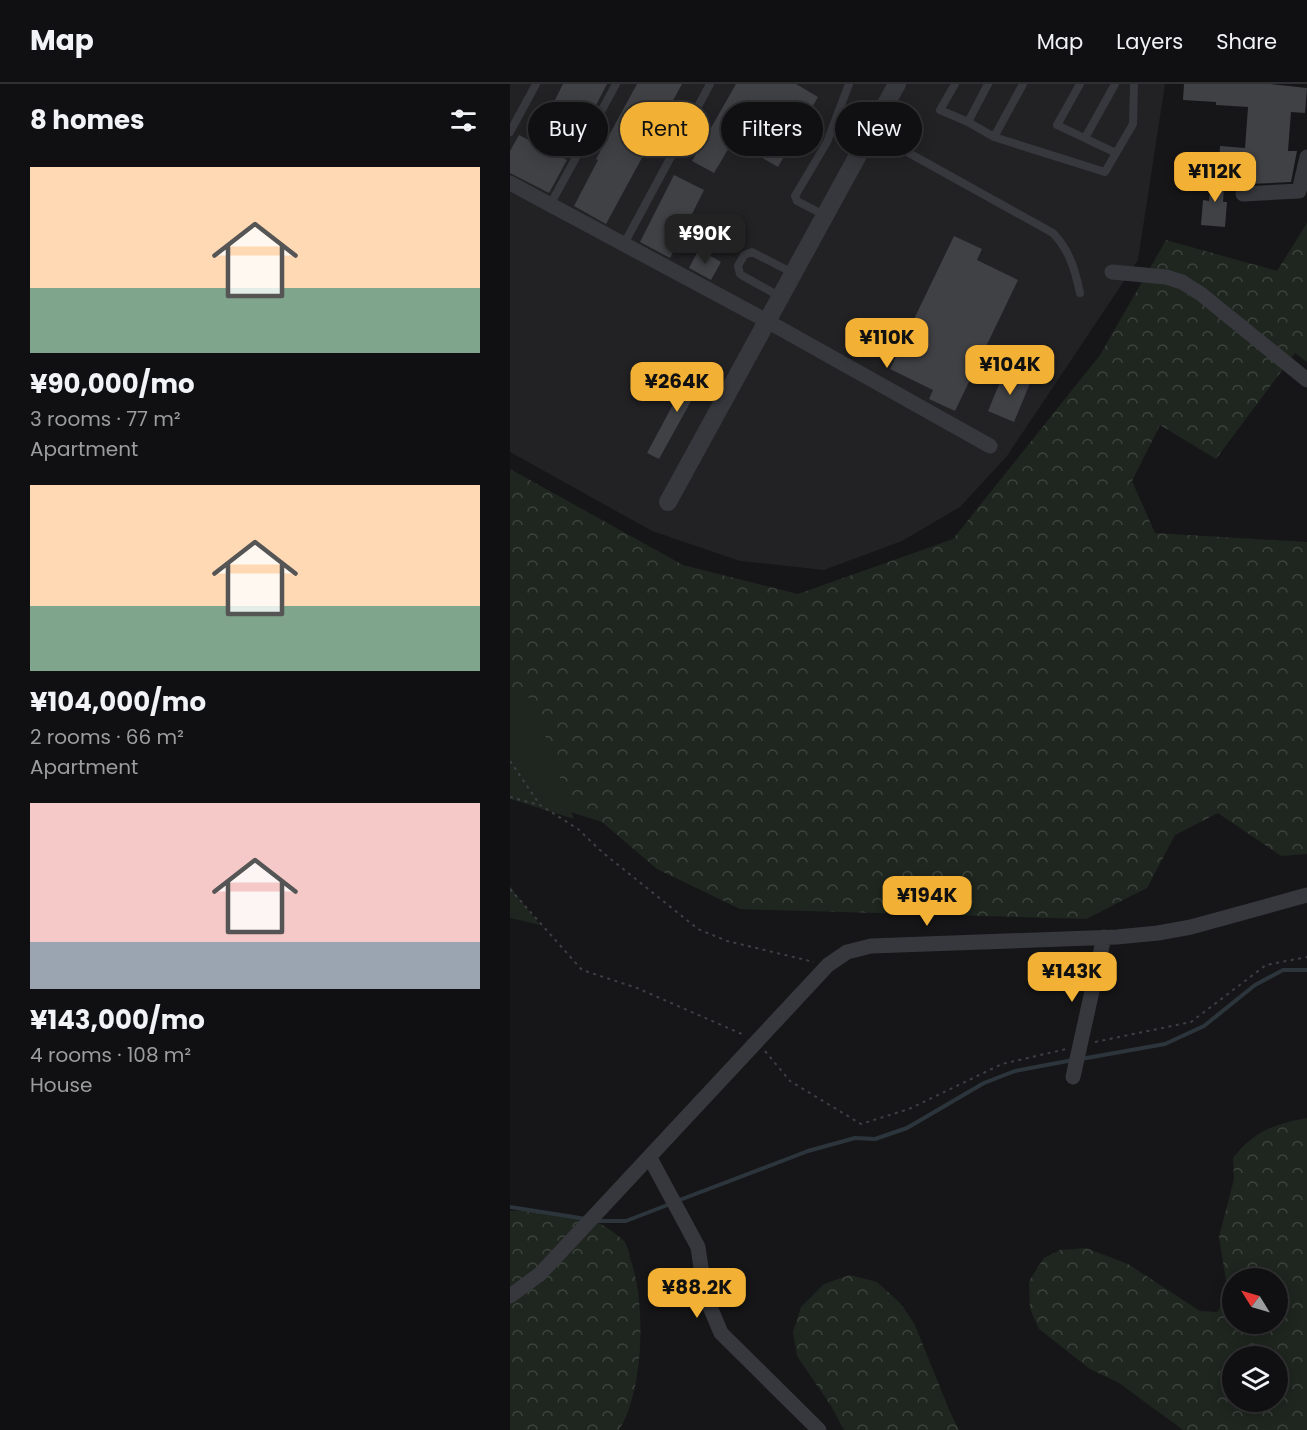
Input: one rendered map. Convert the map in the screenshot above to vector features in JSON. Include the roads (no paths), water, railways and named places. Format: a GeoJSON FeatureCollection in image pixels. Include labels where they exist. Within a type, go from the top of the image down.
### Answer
{"type":"FeatureCollection","features":[{"type":"Feature","properties":{"kind":"street"},"geometry":{"type":"LineString","coordinates":[[887,102],[897,84]]}},
{"type":"Feature","properties":{"kind":"street"},"geometry":{"type":"LineString","coordinates":[[668,502],[858,156]]}},
{"type":"Feature","properties":{"kind":"street"},"geometry":{"type":"LineString","coordinates":[[1243,194],[1299,192],[1307,157]]}},
{"type":"Feature","properties":{"kind":"street"},"geometry":{"type":"LineString","coordinates":[[510,183],[767,321],[990,446]]}},
{"type":"Feature","properties":{"kind":"street"},"geometry":{"type":"LineString","coordinates":[[1112,272],[1166,277],[1182,282],[1202,294],[1307,380]]}},
{"type":"Feature","properties":{"kind":"street"},"geometry":{"type":"LineString","coordinates":[[510,1296],[540,1274],[828,965],[847,952],[871,945],[1158,933],[1191,927],[1307,895]]}},
{"type":"Feature","properties":{"kind":"street"},"geometry":{"type":"LineString","coordinates":[[1073,1077],[1104,937]]}},
{"type":"Feature","properties":{"kind":"street"},"geometry":{"type":"LineString","coordinates":[[650,1158],[698,1247],[705,1295],[721,1333],[819,1430]]}},
{"type":"Feature","properties":{"kind":"lane"},"geometry":{"type":"LineString","coordinates":[[510,132],[536,84]]}},
{"type":"Feature","properties":{"kind":"lane"},"geometry":{"type":"LineString","coordinates":[[550,205],[616,84]]}},
{"type":"Feature","properties":{"kind":"lane"},"geometry":{"type":"LineString","coordinates":[[624,244],[710,84]]}},
{"type":"Feature","properties":{"kind":"lane"},"geometry":{"type":"LineString","coordinates":[[825,216],[797,201],[795,196],[827,142],[849,84]]}},
{"type":"Feature","properties":{"kind":"lane"},"geometry":{"type":"LineString","coordinates":[[954,84],[940,110],[994,137],[1105,172],[1133,124],[1134,84]]}},
{"type":"Feature","properties":{"kind":"lane"},"geometry":{"type":"LineString","coordinates":[[968,122],[988,84]]}},
{"type":"Feature","properties":{"kind":"lane"},"geometry":{"type":"LineString","coordinates":[[994,137],[1023,84]]}},
{"type":"Feature","properties":{"kind":"lane"},"geometry":{"type":"LineString","coordinates":[[1080,84],[1057,125],[1116,153]]}},
{"type":"Feature","properties":{"kind":"lane"},"geometry":{"type":"LineString","coordinates":[[1085,138],[1115,84]]}},
{"type":"Feature","properties":{"kind":"lane"},"geometry":{"type":"LineString","coordinates":[[914,156],[1053,233],[1064,245],[1074,267],[1080,294]]}},
{"type":"Feature","properties":{"kind":"lane"},"geometry":{"type":"LineString","coordinates":[[781,297],[740,274],[738,266],[744,255],[752,252],[794,273]]}},
{"type":"Feature","properties":{"kind":"waterway"},"geometry":{"type":"LineString","coordinates":[[1081,1059],[1165,1044],[1204,1026],[1255,985],[1283,970],[1307,970]]}},
{"type":"Feature","properties":{"kind":"waterway"},"geometry":{"type":"LineString","coordinates":[[677,1201],[808,1151],[855,1138],[875,1139],[907,1128],[984,1083],[1015,1071],[1073,1060]]}},
{"type":"Feature","properties":{"kind":"waterway"},"geometry":{"type":"LineString","coordinates":[[597,1221],[626,1221],[670,1204]]}},
{"type":"Feature","properties":{"kind":"waterway"},"geometry":{"type":"LineString","coordinates":[[510,1207],[586,1219]]}}]}
